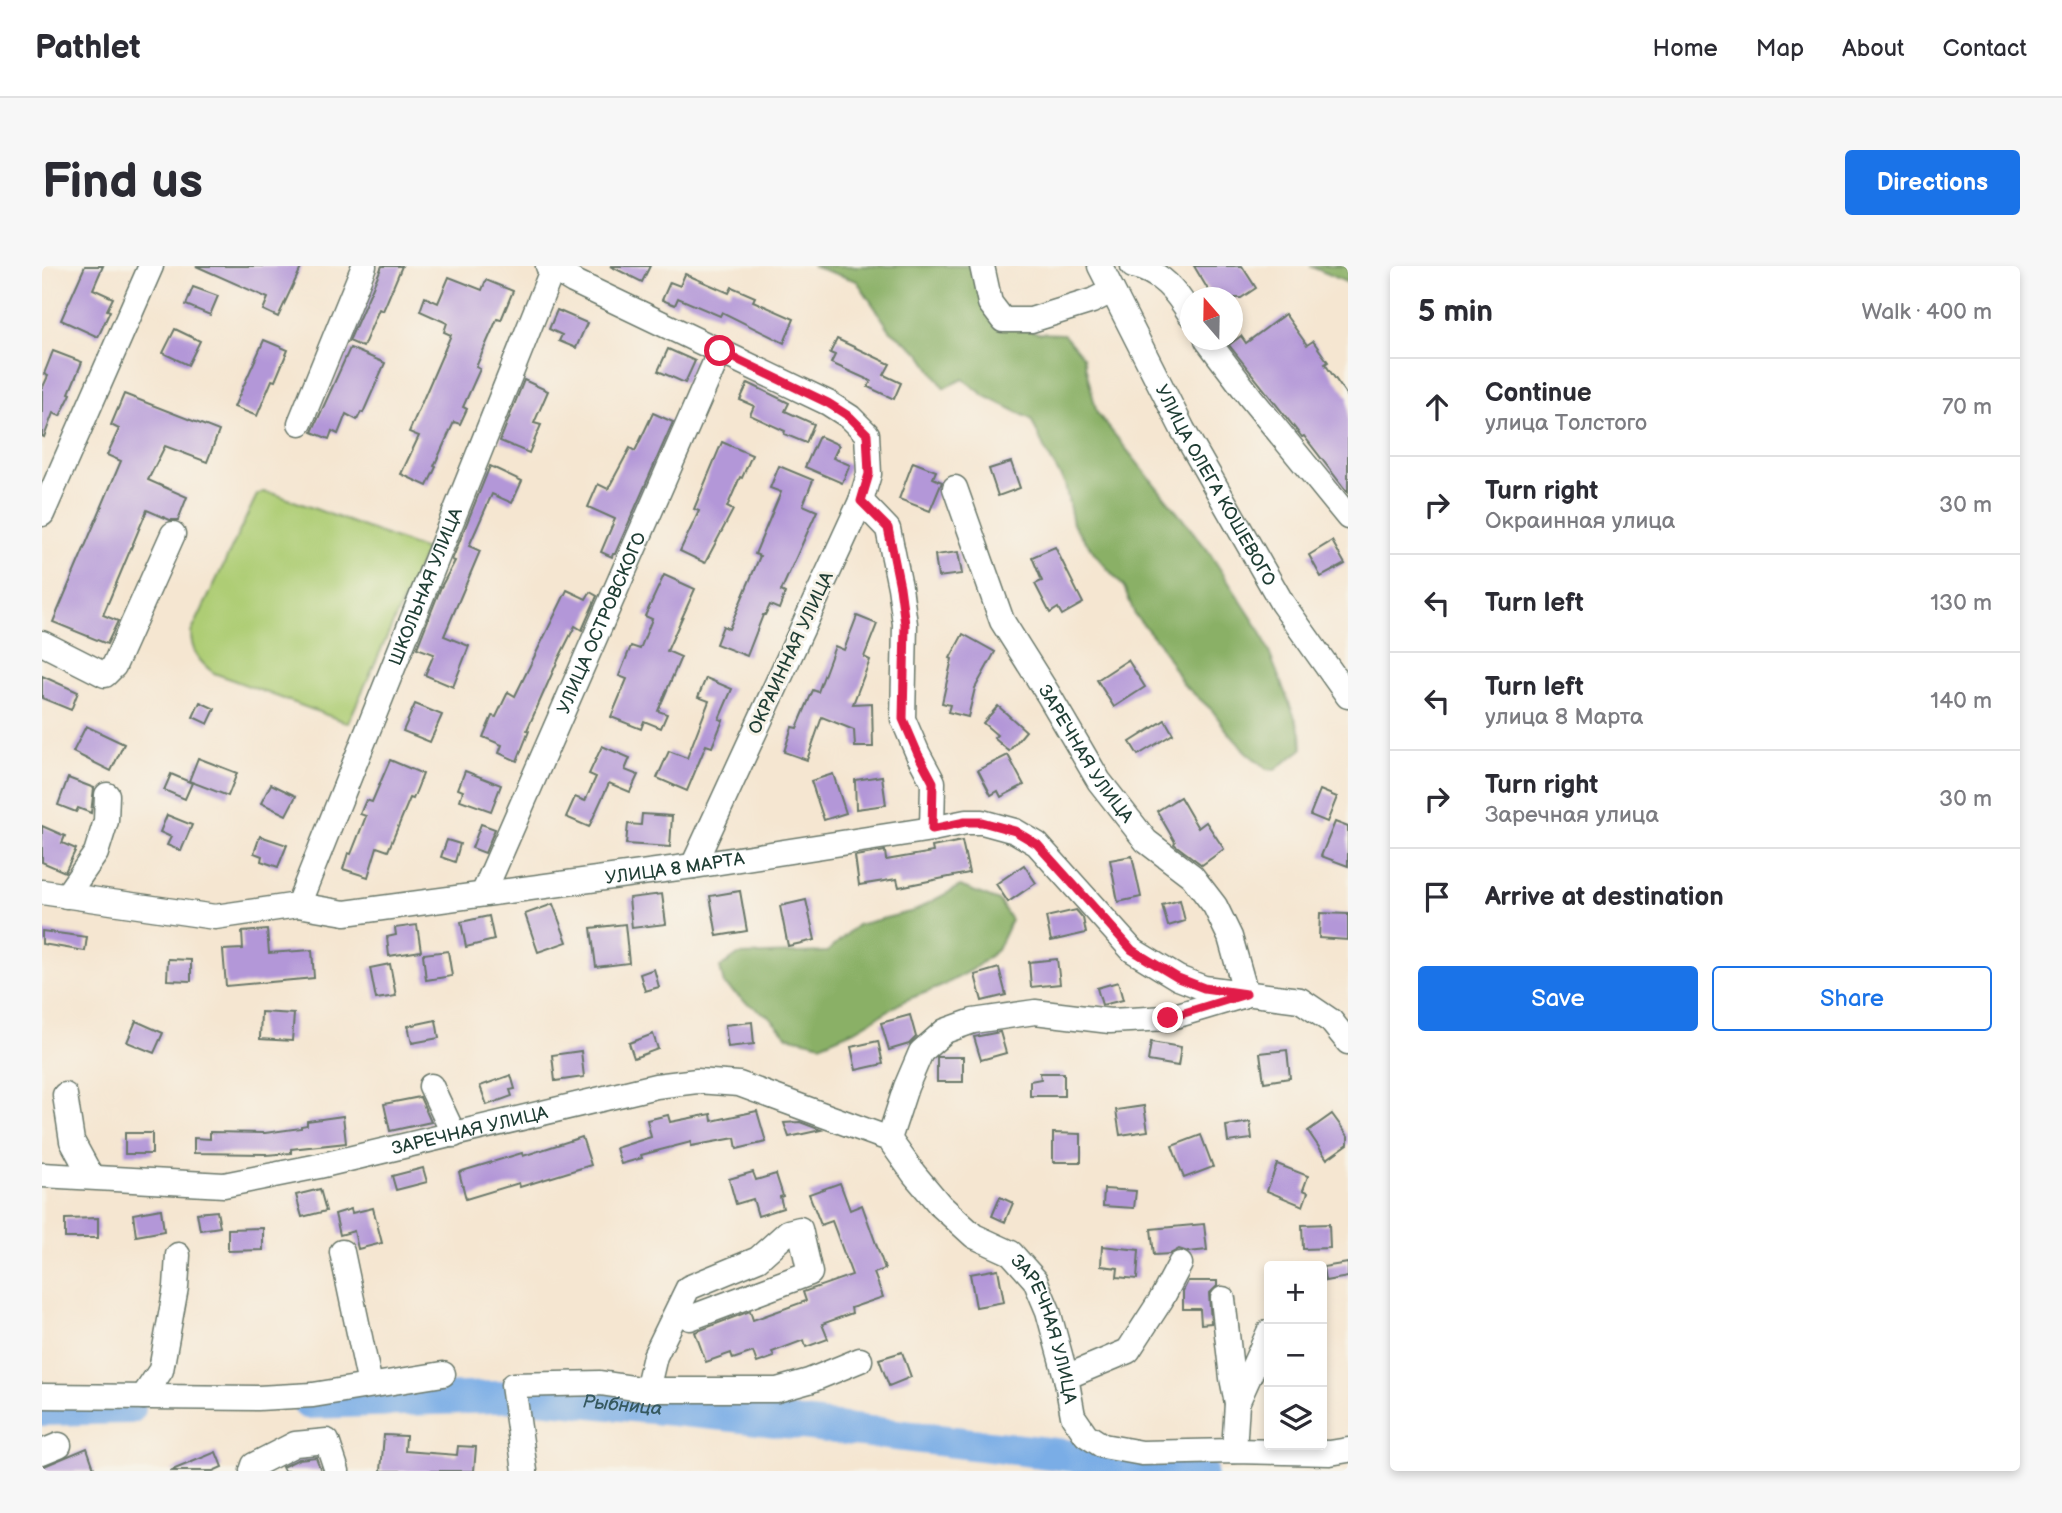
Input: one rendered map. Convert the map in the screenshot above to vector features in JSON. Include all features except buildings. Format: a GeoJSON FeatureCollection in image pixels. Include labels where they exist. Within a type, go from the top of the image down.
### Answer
{"type":"FeatureCollection","features":[{"type":"Feature","properties":{"kind":"street"},"geometry":{"type":"LineString","coordinates":[[42,514],[151,266]]}},
{"type":"Feature","properties":{"kind":"street"},"geometry":{"type":"LineString","coordinates":[[300,423],[364,266]]}},
{"type":"Feature","properties":{"kind":"street"},"geometry":{"type":"LineString","coordinates":[[982,266],[990,303],[1003,320],[1031,320],[1092,301],[1112,291]]}},
{"type":"Feature","properties":{"kind":"street","name":"УЛИЦА ОЛЕГА КОШЕВОГО"},"geometry":{"type":"LineString","coordinates":[[1100,266],[1183,430],[1263,570],[1348,696]]}},
{"type":"Feature","properties":{"kind":"street"},"geometry":{"type":"LineString","coordinates":[[1133,266],[1156,274],[1180,297]]}},
{"type":"Feature","properties":{"kind":"street"},"geometry":{"type":"LineString","coordinates":[[563,270],[720,351]]}},
{"type":"Feature","properties":{"kind":"street","name":"ШКОЛЬНАЯ УЛИЦА"},"geometry":{"type":"LineString","coordinates":[[298,905],[563,270]]}},
{"type":"Feature","properties":{"kind":"street"},"geometry":{"type":"LineString","coordinates":[[1215,350],[1348,517]]}},
{"type":"Feature","properties":{"kind":"street","name":"ОКРАИННАЯ УЛИЦА"},"geometry":{"type":"LineString","coordinates":[[694,866],[861,501],[869,474],[867,434],[850,417],[828,403],[720,351]]}},
{"type":"Feature","properties":{"kind":"street","name":"УЛИЦА ОСТРОВСКОГО"},"geometry":{"type":"LineString","coordinates":[[483,894],[720,351]]}},
{"type":"Feature","properties":{"kind":"street","name":"ЗАРЕЧНАЯ УЛИЦА"},"geometry":{"type":"LineString","coordinates":[[955,488],[1002,621],[1099,781],[1146,841],[1192,876],[1216,906],[1230,937],[1246,994]]}},
{"type":"Feature","properties":{"kind":"street"},"geometry":{"type":"LineString","coordinates":[[861,501],[888,528],[905,624],[903,719],[933,782],[932,829]]}},
{"type":"Feature","properties":{"kind":"street"},"geometry":{"type":"LineString","coordinates":[[42,643],[105,675],[114,666],[173,534]]}},
{"type":"Feature","properties":{"kind":"street"},"geometry":{"type":"LineString","coordinates":[[54,894],[96,853],[106,821],[107,795]]}},
{"type":"Feature","properties":{"kind":"street","name":"УЛИЦА 8 МАРТА"},"geometry":{"type":"LineString","coordinates":[[54,894],[215,917],[298,905],[345,913],[694,866],[965,822],[982,822],[1015,831],[1037,844],[1132,950],[1178,978],[1204,988],[1246,994]]}},
{"type":"Feature","properties":{"kind":"street"},"geometry":{"type":"LineString","coordinates":[[889,1139],[921,1052],[945,1031],[973,1021],[1035,1012],[1110,1021],[1168,1018],[1246,994],[1300,1000],[1331,1021],[1348,1042]]}},
{"type":"Feature","properties":{"kind":"street","name":"ЗАРЕЧНАЯ УЛИЦА"},"geometry":{"type":"LineString","coordinates":[[42,1175],[223,1185],[319,1166],[656,1086],[697,1081],[739,1084],[889,1139],[940,1205],[974,1236],[1011,1253],[1035,1280],[1048,1311],[1066,1377],[1073,1416],[1086,1435],[1103,1446],[1142,1454],[1234,1451],[1330,1453],[1348,1450]]}},
{"type":"Feature","properties":{"kind":"street"},"geometry":{"type":"LineString","coordinates":[[431,1086],[454,1135]]}},
{"type":"Feature","properties":{"kind":"street"},"geometry":{"type":"LineString","coordinates":[[65,1095],[72,1141],[91,1176]]}},
{"type":"Feature","properties":{"kind":"street"},"geometry":{"type":"LineString","coordinates":[[648,1390],[655,1356],[688,1288],[758,1259],[788,1232],[800,1229],[810,1273],[690,1318]]}},
{"type":"Feature","properties":{"kind":"street"},"geometry":{"type":"LineString","coordinates":[[342,1252],[370,1385]]}},
{"type":"Feature","properties":{"kind":"street"},"geometry":{"type":"LineString","coordinates":[[143,1397],[161,1370],[176,1287],[178,1255]]}},
{"type":"Feature","properties":{"kind":"street"},"geometry":{"type":"LineString","coordinates":[[1066,1377],[1128,1351],[1161,1300],[1180,1264]]}},
{"type":"Feature","properties":{"kind":"street"},"geometry":{"type":"LineString","coordinates":[[1223,1299],[1237,1403],[1234,1451]]}},
{"type":"Feature","properties":{"kind":"street"},"geometry":{"type":"LineString","coordinates":[[1237,1403],[1264,1343]]}},
{"type":"Feature","properties":{"kind":"street"},"geometry":{"type":"LineString","coordinates":[[525,1471],[513,1385],[600,1384],[648,1390],[777,1390],[809,1381],[860,1360]]}},
{"type":"Feature","properties":{"kind":"street"},"geometry":{"type":"LineString","coordinates":[[42,1396],[258,1398],[313,1395],[443,1374]]}},
{"type":"Feature","properties":{"kind":"street"},"geometry":{"type":"LineString","coordinates":[[252,1471],[254,1465],[295,1444],[327,1441],[337,1471]]}},
{"type":"Feature","properties":{"kind":"green space"},"geometry":{"type":"Polygon","coordinates":[[[812,266],[977,266],[994,317],[1038,333],[1063,334],[1083,357],[1097,413],[1207,549],[1261,632],[1301,733],[1302,749],[1275,770],[1267,769],[1246,752],[1212,710],[1183,684],[1159,643],[1135,615],[1124,587],[1073,524],[1065,484],[1031,419],[985,396],[963,379],[944,388],[920,353],[890,330],[857,281],[812,266]]]}},
{"type":"Feature","properties":{"kind":"green space"},"geometry":{"type":"Polygon","coordinates":[[[1310,266],[1348,266],[1348,283],[1310,266]]]}},
{"type":"Feature","properties":{"kind":"green space"},"geometry":{"type":"Polygon","coordinates":[[[263,492],[275,494],[426,550],[348,723],[214,673],[194,651],[191,633],[257,495],[263,492]]]}},
{"type":"Feature","properties":{"kind":"green space"},"geometry":{"type":"Polygon","coordinates":[[[960,886],[999,901],[1011,920],[997,950],[972,970],[940,987],[906,1000],[857,1029],[822,1044],[787,1036],[770,1017],[744,1001],[724,984],[720,968],[738,955],[827,952],[857,925],[914,911],[960,886]]]}},
{"type":"Feature","properties":{"kind":"waterway","name":"Рыбница"},"geometry":{"type":"LineString","coordinates":[[308,1403],[528,1396],[725,1415],[1201,1471]]}},
{"type":"Feature","properties":{"kind":"waterway","name":"Рыбница"},"geometry":{"type":"LineString","coordinates":[[42,1410],[130,1408]]}},
{"type":"Feature","properties":{"kind":"route"},"geometry":{"type":"LineString","coordinates":[[720,351],[828,403],[850,417],[867,434],[869,474],[861,501],[888,528],[905,624],[903,719],[933,782],[932,829],[965,822],[982,822],[1015,831],[1037,844],[1132,950],[1178,978],[1204,988],[1246,994],[1168,1018]]}}]}
